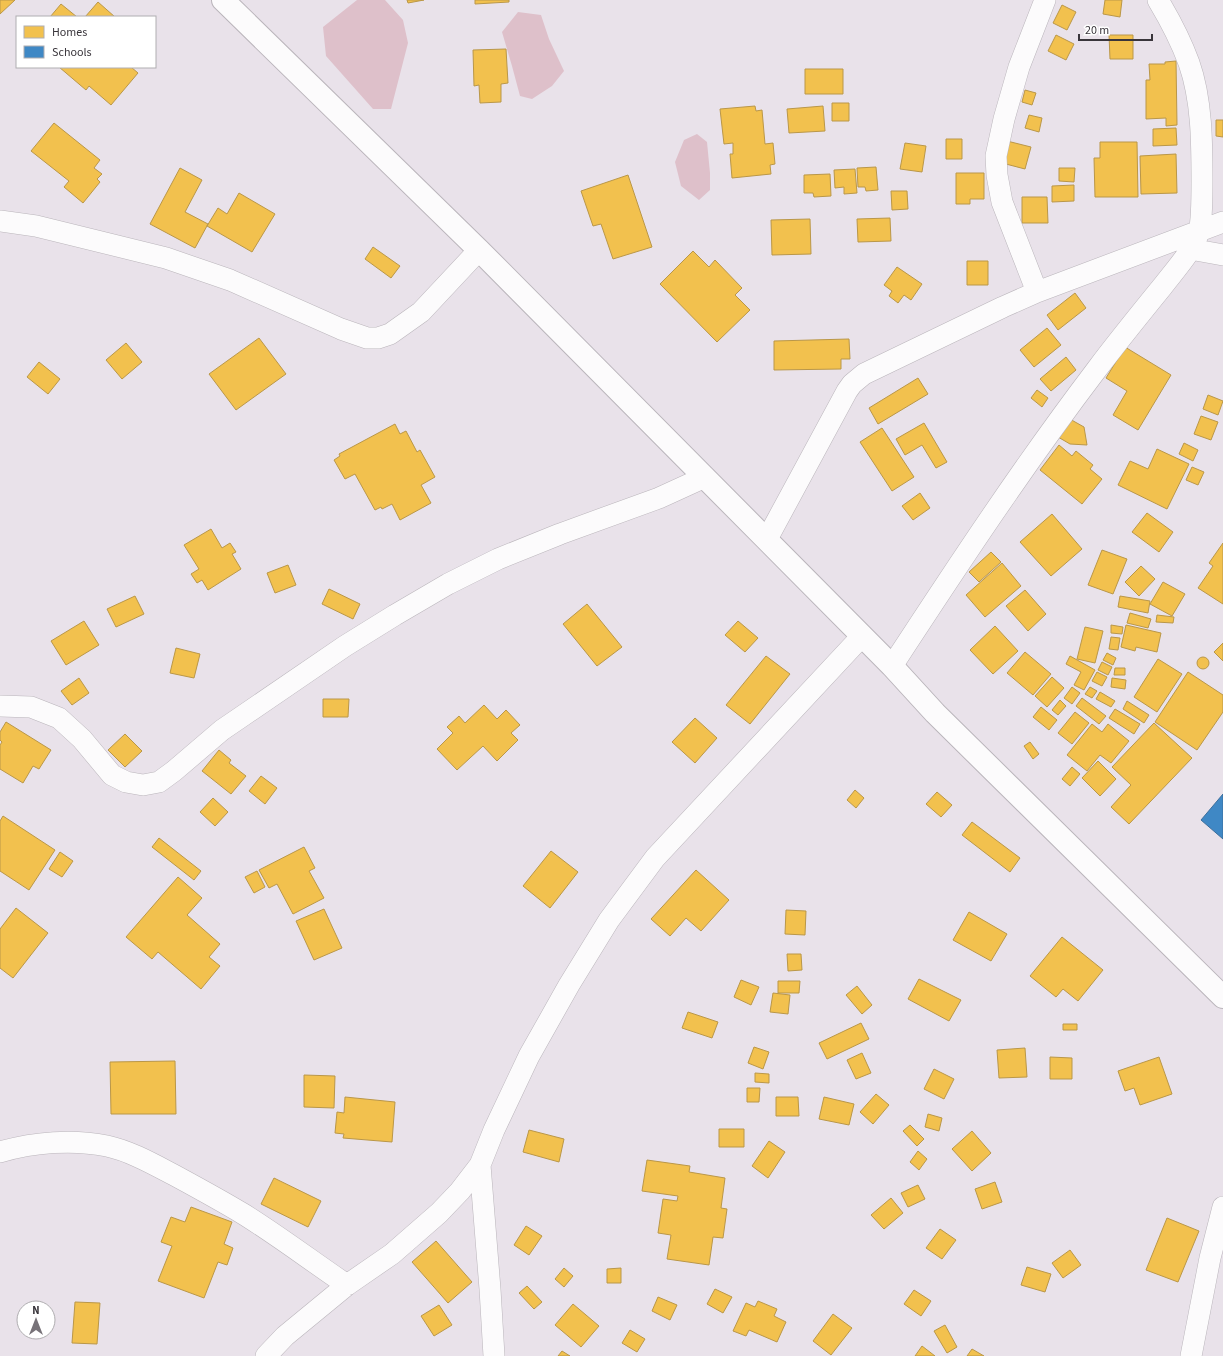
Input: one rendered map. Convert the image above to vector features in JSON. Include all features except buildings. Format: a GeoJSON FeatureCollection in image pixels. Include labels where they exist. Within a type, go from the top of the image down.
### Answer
{"type":"FeatureCollection","features":[{"type":"Feature","properties":{"kind":"main road"},"geometry":{"type":"LineString","coordinates":[[223,0],[479,250],[767,539],[892,666],[935,713],[1223,997]]}},
{"type":"Feature","properties":{"kind":"street"},"geometry":{"type":"LineString","coordinates":[[1037,292],[1002,202],[997,175],[996,156],[1004,120],[1019,67],[1045,0]]}},
{"type":"Feature","properties":{"kind":"street"},"geometry":{"type":"LineString","coordinates":[[892,666],[948,580],[1042,443],[1098,367],[1170,277],[1195,240],[1202,197],[1202,158],[1199,113],[1189,64],[1174,27],[1158,0]]}},
{"type":"Feature","properties":{"kind":"street"},"geometry":{"type":"LineString","coordinates":[[0,221],[36,226],[166,258],[230,280],[341,329],[367,338],[378,338],[390,334],[421,312],[479,250]]}},
{"type":"Feature","properties":{"kind":"street"},"geometry":{"type":"LineString","coordinates":[[767,539],[847,391],[857,379],[872,370],[1037,292],[1195,240],[1223,222]]}},
{"type":"Feature","properties":{"kind":"street"},"geometry":{"type":"LineString","coordinates":[[1195,240],[1223,255]]}},
{"type":"Feature","properties":{"kind":"street"},"geometry":{"type":"LineString","coordinates":[[0,706],[31,707],[59,718],[82,739],[112,775],[126,782],[143,785],[159,782],[222,730],[345,646],[395,614],[448,584],[498,559],[560,534],[659,498],[705,477]]}},
{"type":"Feature","properties":{"kind":"street"},"geometry":{"type":"LineString","coordinates":[[266,1356],[286,1336],[347,1285],[392,1254],[439,1213],[460,1191],[480,1165],[494,1130],[529,1056],[569,984],[609,920],[655,858],[862,636]]}},
{"type":"Feature","properties":{"kind":"street"},"geometry":{"type":"LineString","coordinates":[[0,1152],[19,1147],[53,1143],[89,1143],[109,1146],[126,1152],[160,1168],[228,1205],[347,1285]]}},
{"type":"Feature","properties":{"kind":"street"},"geometry":{"type":"LineString","coordinates":[[480,1165],[494,1356]]}},
{"type":"Feature","properties":{"kind":"street"},"geometry":{"type":"LineString","coordinates":[[1191,1356],[1210,1258],[1223,1207]]}},
{"type":"Feature","properties":{"kind":"shaded area"},"geometry":{"type":"Polygon","coordinates":[[[357,0],[385,0],[403,20],[408,43],[391,109],[373,109],[326,56],[323,27],[357,0]]]}},
{"type":"Feature","properties":{"kind":"shaded area"},"geometry":{"type":"Polygon","coordinates":[[[518,12],[541,15],[549,39],[564,71],[552,86],[532,99],[520,96],[502,32],[518,12]]]}},
{"type":"Feature","properties":{"kind":"shaded area"},"geometry":{"type":"Polygon","coordinates":[[[697,134],[707,142],[710,173],[710,190],[699,200],[681,186],[675,162],[684,140],[697,134]]]}}]}
